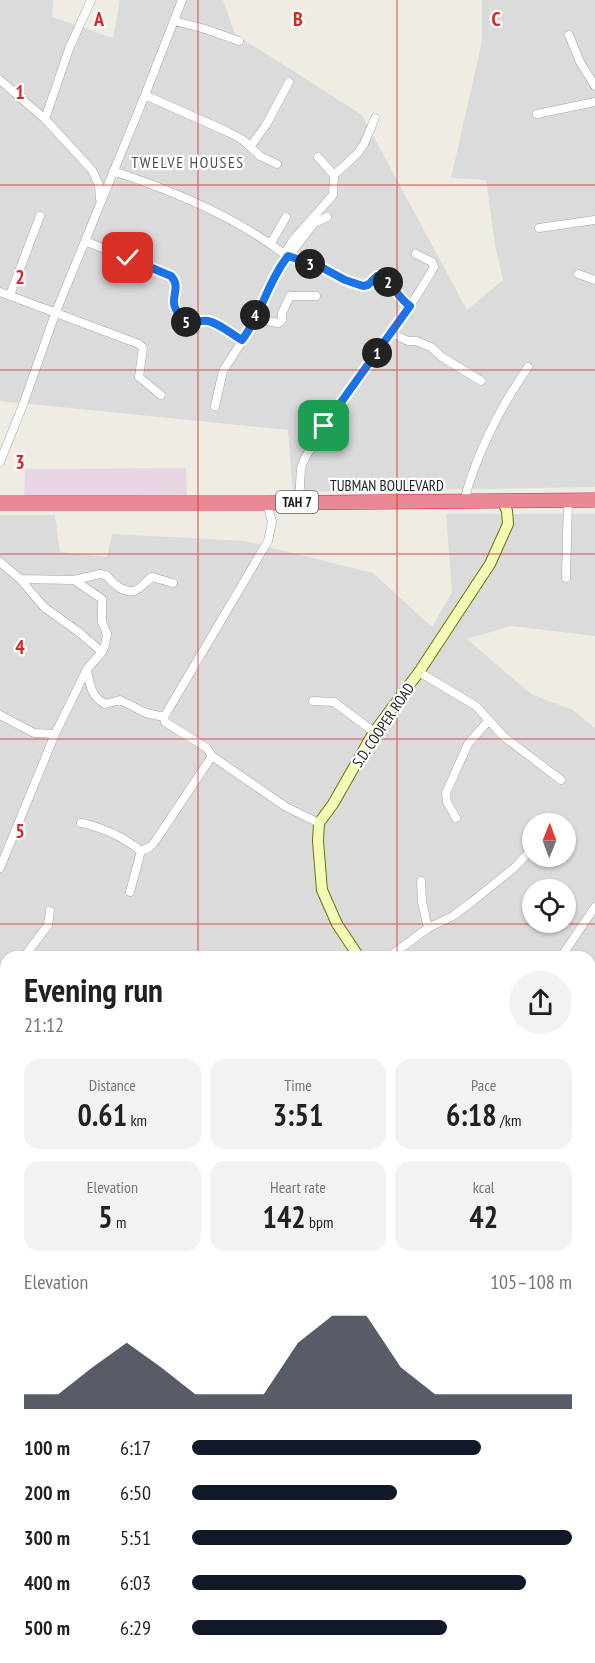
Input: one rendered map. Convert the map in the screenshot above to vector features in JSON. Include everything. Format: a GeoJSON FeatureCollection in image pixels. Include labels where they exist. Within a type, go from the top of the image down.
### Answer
{"type":"FeatureCollection","features":[{"type":"Feature","properties":{"kind":"highway","name":"TUBMAN BOULEVARD"},"geometry":{"type":"LineString","coordinates":[[0,503],[595,500]]}},
{"type":"Feature","properties":{"kind":"street"},"geometry":{"type":"LineString","coordinates":[[45,119],[69,49],[91,0]]}},
{"type":"Feature","properties":{"kind":"street"},"geometry":{"type":"LineString","coordinates":[[0,462],[55,314],[146,95],[182,0]]}},
{"type":"Feature","properties":{"kind":"street"},"geometry":{"type":"LineString","coordinates":[[175,21],[239,41]]}},
{"type":"Feature","properties":{"kind":"street"},"geometry":{"type":"LineString","coordinates":[[569,35],[580,62],[595,86]]}},
{"type":"Feature","properties":{"kind":"street"},"geometry":{"type":"LineString","coordinates":[[0,80],[45,119],[96,177],[99,184],[100,204]]}},
{"type":"Feature","properties":{"kind":"street"},"geometry":{"type":"LineString","coordinates":[[250,147],[266,125],[289,82]]}},
{"type":"Feature","properties":{"kind":"street"},"geometry":{"type":"LineString","coordinates":[[146,95],[228,132],[243,140],[260,156],[276,164]]}},
{"type":"Feature","properties":{"kind":"street"},"geometry":{"type":"LineString","coordinates":[[537,114],[595,102]]}},
{"type":"Feature","properties":{"kind":"street"},"geometry":{"type":"LineString","coordinates":[[334,174],[357,154],[375,118]]}},
{"type":"Feature","properties":{"kind":"street"},"geometry":{"type":"LineString","coordinates":[[215,406],[223,371],[250,329],[294,239],[333,195],[334,174],[318,157]]}},
{"type":"Feature","properties":{"kind":"street"},"geometry":{"type":"LineString","coordinates":[[113,171],[183,196],[271,243],[285,258],[321,267],[345,280],[363,286],[368,285],[377,276],[382,276],[410,306]]}},
{"type":"Feature","properties":{"kind":"street"},"geometry":{"type":"LineString","coordinates":[[10,294],[40,216]]}},
{"type":"Feature","properties":{"kind":"street"},"geometry":{"type":"LineString","coordinates":[[271,243],[286,217]]}},
{"type":"Feature","properties":{"kind":"street"},"geometry":{"type":"LineString","coordinates":[[285,258],[314,223],[327,217]]}},
{"type":"Feature","properties":{"kind":"street"},"geometry":{"type":"LineString","coordinates":[[539,228],[595,220]]}},
{"type":"Feature","properties":{"kind":"street"},"geometry":{"type":"LineString","coordinates":[[85,241],[171,276],[176,286],[175,309],[184,322],[194,324],[210,321],[242,340]]}},
{"type":"Feature","properties":{"kind":"street"},"geometry":{"type":"LineString","coordinates":[[299,502],[301,468],[305,458],[348,392],[410,306],[434,267],[432,262],[416,254]]}},
{"type":"Feature","properties":{"kind":"street"},"geometry":{"type":"LineString","coordinates":[[578,274],[595,280]]}},
{"type":"Feature","properties":{"kind":"street"},"geometry":{"type":"LineString","coordinates":[[0,292],[139,344],[144,353],[139,377],[161,395]]}},
{"type":"Feature","properties":{"kind":"street"},"geometry":{"type":"LineString","coordinates":[[254,319],[278,323],[282,320],[282,313],[290,296],[316,296]]}},
{"type":"Feature","properties":{"kind":"street"},"geometry":{"type":"LineString","coordinates":[[391,333],[408,341],[431,346],[442,357],[481,381]]}},
{"type":"Feature","properties":{"kind":"street"},"geometry":{"type":"LineString","coordinates":[[464,501],[472,472],[485,441],[513,389],[528,367]]}},
{"type":"Feature","properties":{"kind":"street","name":"S.D. COOPER ROAD"},"geometry":{"type":"LineString","coordinates":[[319,823],[333,804],[374,732],[418,672],[490,564],[507,524],[507,511],[502,500]]}},
{"type":"Feature","properties":{"kind":"street"},"geometry":{"type":"LineString","coordinates":[[566,578],[568,500]]}},
{"type":"Feature","properties":{"kind":"street"},"geometry":{"type":"LineString","coordinates":[[267,503],[272,522],[268,541],[164,717],[165,722],[207,748],[212,756],[286,807],[319,823],[318,841],[322,890],[337,924],[355,951]]}},
{"type":"Feature","properties":{"kind":"street"},"geometry":{"type":"LineString","coordinates":[[0,562],[20,579],[44,607],[102,652]]}},
{"type":"Feature","properties":{"kind":"street"},"geometry":{"type":"LineString","coordinates":[[20,579],[74,580],[100,574],[106,575],[114,585],[128,590],[138,589],[152,577],[173,583]]}},
{"type":"Feature","properties":{"kind":"street"},"geometry":{"type":"LineString","coordinates":[[0,868],[55,734],[87,669],[102,652],[106,634],[102,622],[102,598],[74,580]]}},
{"type":"Feature","properties":{"kind":"street"},"geometry":{"type":"LineString","coordinates":[[87,669],[90,687],[97,699],[105,704],[120,700],[146,713],[164,717]]}},
{"type":"Feature","properties":{"kind":"street"},"geometry":{"type":"LineString","coordinates":[[418,672],[476,706],[503,735],[561,780]]}},
{"type":"Feature","properties":{"kind":"street"},"geometry":{"type":"LineString","coordinates":[[313,701],[334,702],[374,732]]}},
{"type":"Feature","properties":{"kind":"street"},"geometry":{"type":"LineString","coordinates":[[0,715],[34,733],[55,734]]}},
{"type":"Feature","properties":{"kind":"street"},"geometry":{"type":"LineString","coordinates":[[456,818],[447,802],[446,793],[468,744],[489,720]]}},
{"type":"Feature","properties":{"kind":"street"},"geometry":{"type":"LineString","coordinates":[[141,851],[150,847],[156,840],[212,756]]}},
{"type":"Feature","properties":{"kind":"street"},"geometry":{"type":"LineString","coordinates":[[81,823],[93,825],[130,842],[141,851]]}},
{"type":"Feature","properties":{"kind":"street"},"geometry":{"type":"LineString","coordinates":[[130,892],[141,851]]}},
{"type":"Feature","properties":{"kind":"street"},"geometry":{"type":"LineString","coordinates":[[397,951],[428,928],[453,916],[522,860]]}},
{"type":"Feature","properties":{"kind":"street"},"geometry":{"type":"LineString","coordinates":[[421,881],[422,902],[428,928]]}},
{"type":"Feature","properties":{"kind":"street"},"geometry":{"type":"LineString","coordinates":[[565,951],[595,907]]}},
{"type":"Feature","properties":{"kind":"street"},"geometry":{"type":"LineString","coordinates":[[28,951],[48,924],[50,911]]}},
{"type":"Feature","properties":{"kind":"shaded area"},"geometry":{"type":"Polygon","coordinates":[[[0,0],[53,0],[52,17],[113,38],[120,0],[223,0],[235,34],[362,115],[467,310],[503,280],[495,245],[486,180],[451,178],[482,41],[482,0],[595,0],[595,487],[293,492],[288,430],[0,401],[0,0]]]}},
{"type":"Feature","properties":{"kind":"shaded area"},"geometry":{"type":"Polygon","coordinates":[[[186,468],[187,495],[24,498],[25,469],[186,468]]]}},
{"type":"Feature","properties":{"kind":"shaded area"},"geometry":{"type":"Polygon","coordinates":[[[446,514],[595,514],[595,636],[511,626],[467,639],[531,694],[573,710],[595,728],[595,951],[0,951],[0,515],[55,515],[60,552],[107,557],[112,534],[245,541],[373,573],[432,627],[452,592],[446,514]]]}},
{"type":"Feature","properties":{"kind":"district","name":"TWELVE HOUSES"},"geometry":{"type":"Point","coordinates":[188,162]}},
{"type":"Feature","properties":{"kind":"route"},"geometry":{"type":"LineString","coordinates":[[128,258],[171,276],[176,286],[175,309],[184,322],[194,324],[210,321],[242,340],[288,256],[321,267],[345,280],[363,286],[368,285],[377,276],[382,276],[387,280],[410,306],[324,426]]}}]}
